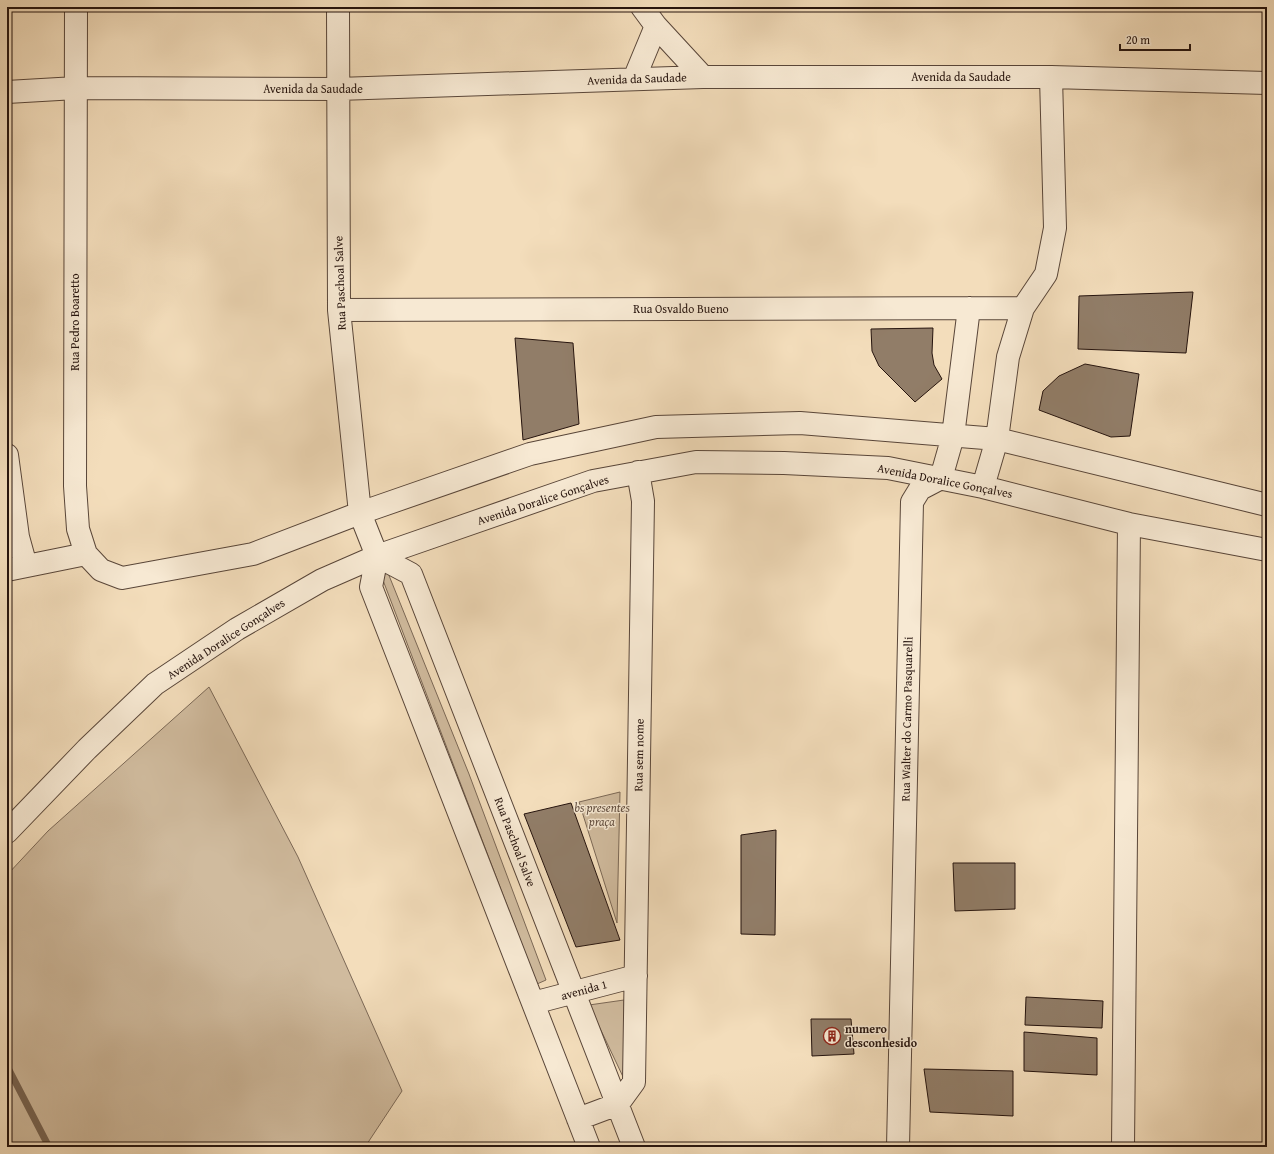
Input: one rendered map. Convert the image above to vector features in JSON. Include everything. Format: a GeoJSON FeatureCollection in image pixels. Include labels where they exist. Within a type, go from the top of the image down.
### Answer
{"type":"FeatureCollection","features":[{"type":"Feature","properties":{"kind":"street","name":"Rua Pedro Boaretto"},"geometry":{"type":"LineString","coordinates":[[76,7],[75,486],[78,529],[86,554],[101,570],[122,578],[253,554],[360,513]]}},
{"type":"Feature","properties":{"kind":"street","name":"Rua Paschoal Salve"},"geometry":{"type":"LineString","coordinates":[[338,7],[339,310],[360,513],[377,556],[410,574],[634,1147]]}},
{"type":"Feature","properties":{"kind":"street"},"geometry":{"type":"LineString","coordinates":[[642,7],[656,26],[704,77]]}},
{"type":"Feature","properties":{"kind":"street"},"geometry":{"type":"LineString","coordinates":[[634,79],[656,26]]}},
{"type":"Feature","properties":{"kind":"street","name":"Avenida da Saudade"},"geometry":{"type":"LineString","coordinates":[[7,92],[76,88],[338,89],[704,77],[1051,77],[1267,83]]}},
{"type":"Feature","properties":{"kind":"street"},"geometry":{"type":"LineString","coordinates":[[983,487],[997,439],[1008,357],[1023,308],[1046,274],[1055,228],[1051,77]]}},
{"type":"Feature","properties":{"kind":"street"},"geometry":{"type":"LineString","coordinates":[[941,478],[953,436],[968,308]]}},
{"type":"Feature","properties":{"kind":"street","name":"Rua Osvaldo Bueno"},"geometry":{"type":"LineString","coordinates":[[339,310],[1023,308]]}},
{"type":"Feature","properties":{"kind":"street"},"geometry":{"type":"LineString","coordinates":[[360,513],[530,454],[656,427],[800,423],[997,439],[1267,505]]}},
{"type":"Feature","properties":{"kind":"street"},"geometry":{"type":"LineString","coordinates":[[7,455],[18,537],[16,568],[86,554]]}},
{"type":"Feature","properties":{"kind":"street","name":"Avenida Doralice Gonçalves"},"geometry":{"type":"LineString","coordinates":[[7,832],[87,749],[155,684],[237,629],[322,580],[377,556],[593,481],[696,462],[784,463],[888,468],[983,487],[1130,524],[1267,550]]}},
{"type":"Feature","properties":{"kind":"street","name":"Rua sem nome"},"geometry":{"type":"LineString","coordinates":[[618,1104],[634,1082],[643,501],[638,472]]}},
{"type":"Feature","properties":{"kind":"street","name":"Rua Walter do Carmo Pasquarelli"},"geometry":{"type":"LineString","coordinates":[[898,1147],[912,502],[920,489],[941,478]]}},
{"type":"Feature","properties":{"kind":"street"},"geometry":{"type":"LineString","coordinates":[[1123,1147],[1130,524]]}},
{"type":"Feature","properties":{"kind":"street"},"geometry":{"type":"LineString","coordinates":[[377,556],[371,587],[589,1147]]}},
{"type":"Feature","properties":{"kind":"street","name":"avenida 1"},"geometry":{"type":"LineString","coordinates":[[533,1003],[636,976]]}},
{"type":"Feature","properties":{"kind":"street"},"geometry":{"type":"LineString","coordinates":[[578,1119],[618,1104]]}},
{"type":"Feature","properties":{"kind":"green space"},"geometry":{"type":"Polygon","coordinates":[[[388,573],[469,774],[546,980],[537,984],[381,575],[388,573]]]}},
{"type":"Feature","properties":{"kind":"green space"},"geometry":{"type":"Polygon","coordinates":[[[209,687],[298,857],[402,1091],[365,1147],[7,1147],[7,875],[48,831],[209,687]]]}},
{"type":"Feature","properties":{"kind":"green space","name":"bs presentes praça"},"geometry":{"type":"Polygon","coordinates":[[[620,792],[617,923],[579,802],[620,792]]]}},
{"type":"Feature","properties":{"kind":"green space"},"geometry":{"type":"Polygon","coordinates":[[[624,1000],[625,1081],[589,1005],[624,1000]]]}},
{"type":"Feature","properties":{"kind":"building"},"geometry":{"type":"Polygon","coordinates":[[[1193,292],[1186,353],[1078,349],[1079,296],[1193,292]]]}},
{"type":"Feature","properties":{"kind":"building"},"geometry":{"type":"Polygon","coordinates":[[[933,328],[932,353],[934,365],[942,379],[915,402],[879,366],[872,351],[871,329],[933,328]]]}},
{"type":"Feature","properties":{"kind":"building"},"geometry":{"type":"Polygon","coordinates":[[[515,338],[573,343],[579,424],[523,440],[515,338]]]}},
{"type":"Feature","properties":{"kind":"building"},"geometry":{"type":"Polygon","coordinates":[[[1085,364],[1139,374],[1130,436],[1111,437],[1039,410],[1043,391],[1059,376],[1085,364]]]}},
{"type":"Feature","properties":{"kind":"building"},"geometry":{"type":"Polygon","coordinates":[[[571,803],[620,940],[576,947],[524,814],[571,803]]]}},
{"type":"Feature","properties":{"kind":"building"},"geometry":{"type":"Polygon","coordinates":[[[776,830],[775,935],[741,934],[741,835],[776,830]]]}},
{"type":"Feature","properties":{"kind":"building"},"geometry":{"type":"Polygon","coordinates":[[[953,863],[1015,863],[1015,909],[955,911],[953,863]]]}},
{"type":"Feature","properties":{"kind":"building"},"geometry":{"type":"Polygon","coordinates":[[[1026,997],[1103,1001],[1102,1028],[1025,1025],[1026,997]]]}},
{"type":"Feature","properties":{"kind":"building","name":"numero desconhesido"},"geometry":{"type":"Polygon","coordinates":[[[811,1019],[851,1019],[854,1054],[812,1056],[811,1019]]]}},
{"type":"Feature","properties":{"kind":"building"},"geometry":{"type":"Polygon","coordinates":[[[1024,1032],[1097,1038],[1097,1075],[1024,1071],[1024,1032]]]}},
{"type":"Feature","properties":{"kind":"building"},"geometry":{"type":"Polygon","coordinates":[[[924,1069],[1013,1071],[1013,1116],[930,1112],[924,1069]]]}},
{"type":"Feature","properties":{"kind":"waterway"},"geometry":{"type":"LineString","coordinates":[[7,1066],[49,1147]]}},
{"type":"Feature","properties":{"kind":"place","name":"numero desconhesido"},"geometry":{"type":"Point","coordinates":[832,1036]}}]}
